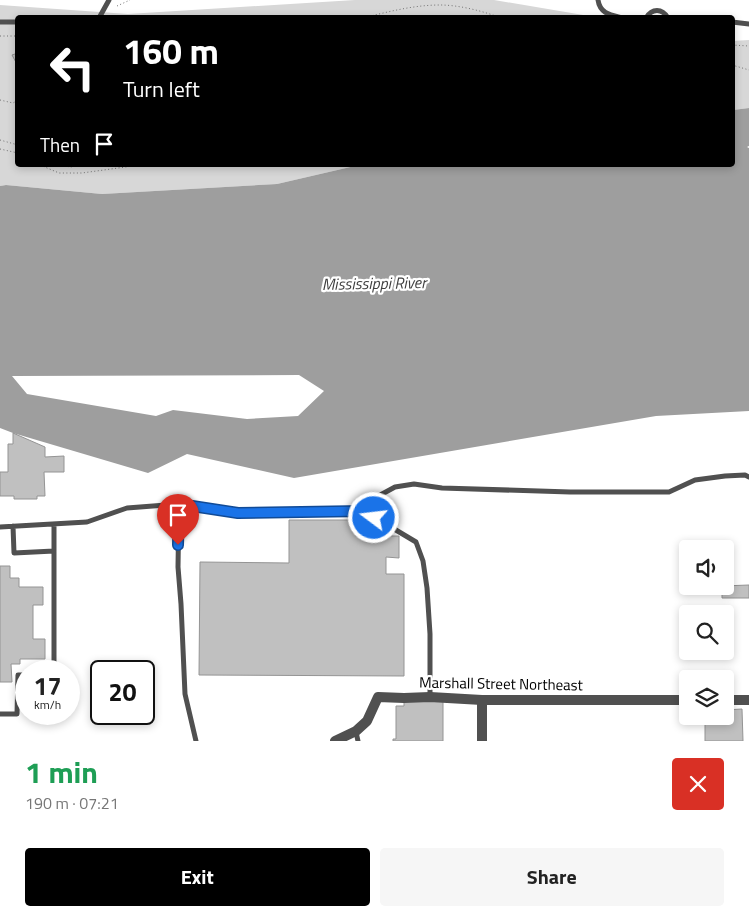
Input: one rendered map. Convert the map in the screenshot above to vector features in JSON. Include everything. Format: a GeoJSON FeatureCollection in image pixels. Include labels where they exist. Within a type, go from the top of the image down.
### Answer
{"type":"FeatureCollection","features":[{"type":"Feature","properties":{"kind":"street","name":"Marshall Street Northeast"},"geometry":{"type":"LineString","coordinates":[[335,741],[357,736],[367,721],[378,697],[482,700],[679,700]]}},
{"type":"Feature","properties":{"kind":"street"},"geometry":{"type":"LineString","coordinates":[[482,700],[482,741]]}},
{"type":"Feature","properties":{"kind":"street"},"geometry":{"type":"LineString","coordinates":[[734,700],[749,700]]}},
{"type":"Feature","properties":{"kind":"lane"},"geometry":{"type":"LineString","coordinates":[[101,15],[109,0]]}},
{"type":"Feature","properties":{"kind":"lane"},"geometry":{"type":"LineString","coordinates":[[598,0],[602,10],[612,15]]}},
{"type":"Feature","properties":{"kind":"lane"},"geometry":{"type":"LineString","coordinates":[[648,15],[658,10],[666,15]]}},
{"type":"Feature","properties":{"kind":"lane"},"geometry":{"type":"LineString","coordinates":[[0,22],[15,22]]}},
{"type":"Feature","properties":{"kind":"lane"},"geometry":{"type":"LineString","coordinates":[[735,22],[749,24]]}},
{"type":"Feature","properties":{"kind":"lane"},"geometry":{"type":"LineString","coordinates":[[364,511],[371,500],[394,487],[414,484],[442,488],[570,492],[669,492],[695,480],[725,476],[749,477]]}},
{"type":"Feature","properties":{"kind":"lane"},"geometry":{"type":"LineString","coordinates":[[179,504],[178,567],[185,694],[196,741]]}},
{"type":"Feature","properties":{"kind":"lane"},"geometry":{"type":"LineString","coordinates":[[0,527],[87,522],[127,508],[179,504],[238,513],[364,511],[416,542],[423,561],[430,634],[430,697]]}},
{"type":"Feature","properties":{"kind":"lane"},"geometry":{"type":"LineString","coordinates":[[54,524],[54,660]]}},
{"type":"Feature","properties":{"kind":"lane"},"geometry":{"type":"LineString","coordinates":[[13,526],[14,553],[54,551]]}},
{"type":"Feature","properties":{"kind":"lane"},"geometry":{"type":"LineString","coordinates":[[0,714],[15,714]]}},
{"type":"Feature","properties":{"kind":"path"},"geometry":{"type":"LineString","coordinates":[[117,6],[130,0]]}},
{"type":"Feature","properties":{"kind":"path"},"geometry":{"type":"LineString","coordinates":[[376,15],[407,8],[441,5],[482,11],[493,15]]}},
{"type":"Feature","properties":{"kind":"path"},"geometry":{"type":"LineString","coordinates":[[0,36],[15,36]]}},
{"type":"Feature","properties":{"kind":"path"},"geometry":{"type":"LineString","coordinates":[[735,45],[749,46]]}},
{"type":"Feature","properties":{"kind":"path"},"geometry":{"type":"LineString","coordinates":[[735,66],[749,70]]}},
{"type":"Feature","properties":{"kind":"path"},"geometry":{"type":"LineString","coordinates":[[0,100],[15,102]]}},
{"type":"Feature","properties":{"kind":"path"},"geometry":{"type":"LineString","coordinates":[[0,140],[15,144]]}},
{"type":"Feature","properties":{"kind":"path"},"geometry":{"type":"LineString","coordinates":[[0,149],[15,152]]}},
{"type":"Feature","properties":{"kind":"path"},"geometry":{"type":"LineString","coordinates":[[44,167],[59,174],[126,167]]}},
{"type":"Feature","properties":{"kind":"shaded area"},"geometry":{"type":"Polygon","coordinates":[[[355,0],[494,0],[583,15],[15,15],[15,167],[350,167],[277,184],[102,194],[0,186],[0,5],[128,14],[355,0]]]}},
{"type":"Feature","properties":{"kind":"shaded area"},"geometry":{"type":"Polygon","coordinates":[[[749,40],[749,108],[735,110],[735,41],[749,40]]]}},
{"type":"Feature","properties":{"kind":"water","name":"Mississippi River"},"geometry":{"type":"Polygon","coordinates":[[[749,108],[749,146],[747,147],[749,148],[749,411],[656,416],[294,478],[187,454],[148,473],[0,428],[0,186],[102,194],[277,184],[350,167],[735,167],[735,110],[749,108]],[[299,375],[12,376],[27,394],[156,416],[173,410],[247,419],[298,416],[324,391],[299,375]]]}},
{"type":"Feature","properties":{"kind":"building"},"geometry":{"type":"Polygon","coordinates":[[[13,433],[45,447],[45,457],[64,456],[64,472],[44,472],[45,496],[37,496],[37,499],[14,499],[14,496],[0,496],[0,472],[8,472],[8,444],[13,444],[13,433]]]}},
{"type":"Feature","properties":{"kind":"building"},"geometry":{"type":"Polygon","coordinates":[[[289,520],[375,520],[375,536],[399,536],[399,558],[386,557],[386,574],[404,574],[404,676],[199,675],[200,562],[289,563],[289,520]]]}},
{"type":"Feature","properties":{"kind":"building"},"geometry":{"type":"Polygon","coordinates":[[[0,566],[10,566],[10,578],[19,578],[19,587],[43,587],[43,605],[33,605],[33,639],[45,639],[45,659],[15,660],[15,664],[11,664],[12,682],[0,682],[0,566]]]}},
{"type":"Feature","properties":{"kind":"building"},"geometry":{"type":"Polygon","coordinates":[[[749,585],[749,598],[722,598],[722,595],[734,595],[734,586],[749,585]]]}},
{"type":"Feature","properties":{"kind":"building"},"geometry":{"type":"Polygon","coordinates":[[[404,698],[443,698],[443,741],[393,741],[393,739],[396,739],[396,706],[404,706],[404,698]]]}},
{"type":"Feature","properties":{"kind":"building"},"geometry":{"type":"Polygon","coordinates":[[[734,709],[742,709],[743,741],[705,741],[705,725],[734,725],[734,709]]]}},
{"type":"Feature","properties":{"kind":"route"},"geometry":{"type":"LineString","coordinates":[[178,545],[179,504],[238,513],[364,511],[374,518]]}}]}
